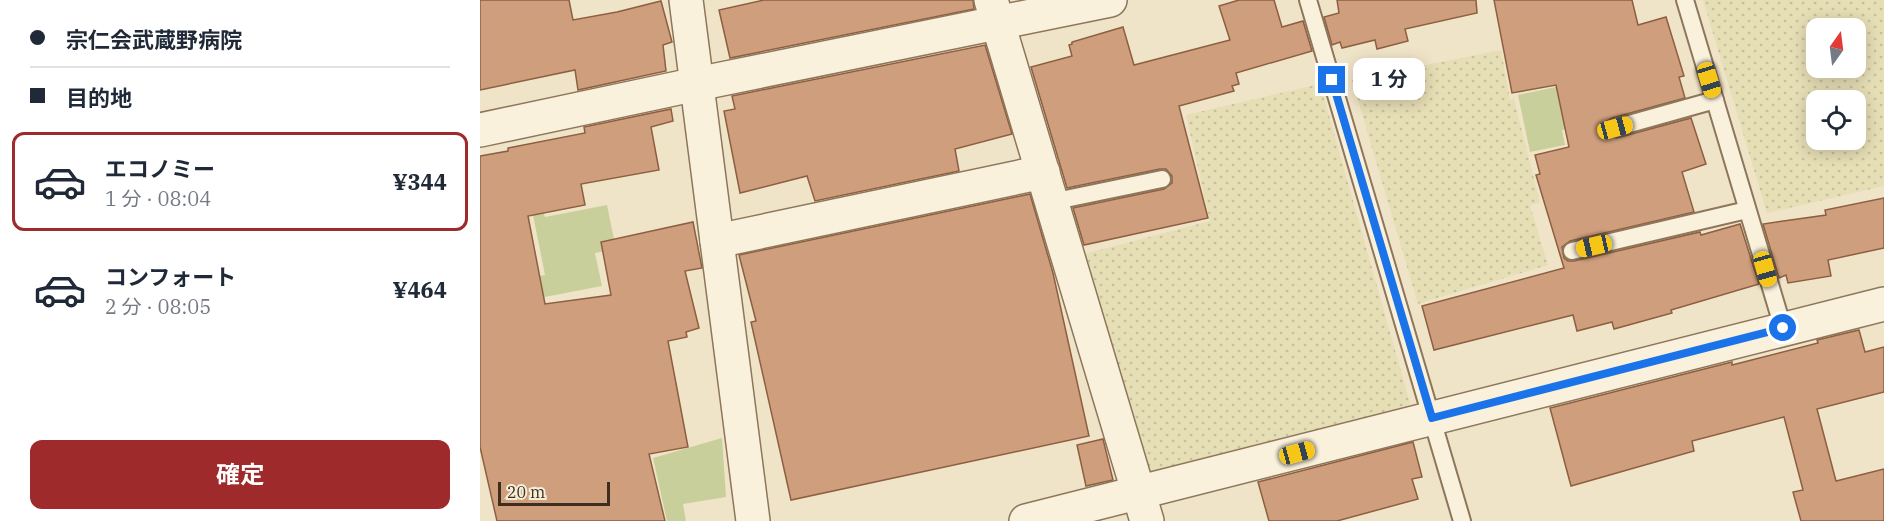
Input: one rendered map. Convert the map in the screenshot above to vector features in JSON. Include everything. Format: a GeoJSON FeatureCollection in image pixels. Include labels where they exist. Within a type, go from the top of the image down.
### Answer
{"type":"FeatureCollection","features":[{"type":"Feature","properties":{"kind":"street"},"geometry":{"type":"LineString","coordinates":[[686,0],[753,521]]}},
{"type":"Feature","properties":{"kind":"street"},"geometry":{"type":"LineString","coordinates":[[480,130],[697,84],[995,12],[1110,0]]}},
{"type":"Feature","properties":{"kind":"street"},"geometry":{"type":"LineString","coordinates":[[995,12],[1143,507]]}},
{"type":"Feature","properties":{"kind":"street"},"geometry":{"type":"LineString","coordinates":[[717,241],[1047,187]]}},
{"type":"Feature","properties":{"kind":"street"},"geometry":{"type":"LineString","coordinates":[[1026,521],[1143,507],[1432,418],[1884,304]]}},
{"type":"Feature","properties":{"kind":"lane"},"geometry":{"type":"LineString","coordinates":[[1308,0],[1462,521]]}},
{"type":"Feature","properties":{"kind":"lane"},"geometry":{"type":"LineString","coordinates":[[1685,0],[1783,328]]}},
{"type":"Feature","properties":{"kind":"lane"},"geometry":{"type":"LineString","coordinates":[[1615,128],[1715,100]]}},
{"type":"Feature","properties":{"kind":"lane"},"geometry":{"type":"LineString","coordinates":[[1047,187],[1162,179]]}},
{"type":"Feature","properties":{"kind":"lane"},"geometry":{"type":"LineString","coordinates":[[1572,251],[1748,210]]}},
{"type":"Feature","properties":{"kind":"shaded area"},"geometry":{"type":"Polygon","coordinates":[[[1703,0],[1884,0],[1884,186],[1767,213],[1703,0]]]}},
{"type":"Feature","properties":{"kind":"shaded area"},"geometry":{"type":"Polygon","coordinates":[[[1501,50],[1510,100],[1514,99],[1540,203],[1530,205],[1548,265],[1418,304],[1352,80],[1501,50]]]}},
{"type":"Feature","properties":{"kind":"shaded area"},"geometry":{"type":"Polygon","coordinates":[[[1320,84],[1410,403],[1405,412],[1147,473],[1084,254],[1210,221],[1186,115],[1320,84]]]}},
{"type":"Feature","properties":{"kind":"green space"},"geometry":{"type":"Polygon","coordinates":[[[1560,86],[1590,123],[1562,130],[1565,145],[1530,152],[1518,95],[1560,86]]]}},
{"type":"Feature","properties":{"kind":"green space"},"geometry":{"type":"Polygon","coordinates":[[[607,205],[616,249],[595,253],[602,286],[503,305],[499,284],[545,275],[532,210],[542,209],[545,217],[607,205]]]}},
{"type":"Feature","properties":{"kind":"green space"},"geometry":{"type":"Polygon","coordinates":[[[722,438],[726,497],[683,504],[686,521],[667,521],[653,458],[722,438]]]}},
{"type":"Feature","properties":{"kind":"building"},"geometry":{"type":"Polygon","coordinates":[[[480,0],[569,0],[573,20],[661,1],[672,42],[663,45],[666,71],[578,90],[575,70],[480,90],[480,0]]]}},
{"type":"Feature","properties":{"kind":"building"},"geometry":{"type":"Polygon","coordinates":[[[764,0],[973,0],[974,9],[730,58],[719,10],[764,0]]]}},
{"type":"Feature","properties":{"kind":"building"},"geometry":{"type":"Polygon","coordinates":[[[1239,0],[1274,0],[1282,27],[1303,21],[1312,51],[1236,73],[1239,84],[1232,86],[1234,91],[1179,106],[1208,218],[1084,245],[1073,208],[1164,189],[1172,183],[1172,176],[1166,169],[1160,169],[1067,188],[1031,67],[1072,56],[1069,45],[1072,42],[1123,27],[1134,65],[1230,40],[1219,6],[1239,0]]]}},
{"type":"Feature","properties":{"kind":"building"},"geometry":{"type":"Polygon","coordinates":[[[1337,0],[1476,0],[1477,13],[1405,29],[1408,41],[1377,49],[1375,40],[1342,48],[1340,42],[1332,45],[1324,17],[1339,13],[1337,0]]]}},
{"type":"Feature","properties":{"kind":"building"},"geometry":{"type":"Polygon","coordinates":[[[1494,0],[1632,0],[1638,25],[1666,17],[1684,76],[1679,77],[1685,98],[1612,118],[1607,121],[1605,130],[1608,136],[1617,138],[1691,118],[1706,164],[1682,172],[1694,212],[1570,241],[1562,247],[1564,258],[1574,261],[1700,232],[1701,235],[1740,224],[1759,284],[1671,310],[1672,313],[1614,329],[1612,322],[1577,331],[1573,315],[1434,350],[1422,306],[1564,268],[1536,175],[1540,174],[1535,155],[1569,147],[1556,85],[1512,93],[1494,0]]]}},
{"type":"Feature","properties":{"kind":"building"},"geometry":{"type":"Polygon","coordinates":[[[985,45],[1012,134],[955,149],[959,171],[815,201],[807,176],[740,193],[724,111],[735,109],[732,96],[985,45]]]}},
{"type":"Feature","properties":{"kind":"building"},"geometry":{"type":"Polygon","coordinates":[[[671,109],[673,121],[651,127],[659,170],[581,184],[585,205],[528,216],[545,304],[611,295],[601,242],[693,222],[702,268],[685,271],[699,328],[686,332],[687,337],[668,341],[688,447],[649,454],[665,521],[497,521],[480,447],[480,156],[508,151],[508,148],[585,133],[584,127],[671,109]]]}},
{"type":"Feature","properties":{"kind":"building"},"geometry":{"type":"Polygon","coordinates":[[[1030,194],[1053,273],[1089,436],[791,500],[751,322],[756,321],[739,255],[1030,194]]]}},
{"type":"Feature","properties":{"kind":"building"},"geometry":{"type":"Polygon","coordinates":[[[1884,198],[1884,248],[1828,260],[1831,276],[1788,283],[1786,275],[1779,278],[1763,224],[1826,215],[1825,210],[1884,198]]]}},
{"type":"Feature","properties":{"kind":"building"},"geometry":{"type":"Polygon","coordinates":[[[1859,330],[1865,352],[1884,347],[1884,392],[1817,409],[1836,481],[1884,469],[1884,521],[1801,521],[1793,492],[1803,490],[1784,417],[1692,441],[1694,451],[1571,486],[1550,408],[1732,362],[1732,365],[1859,330]]]}},
{"type":"Feature","properties":{"kind":"building"},"geometry":{"type":"Polygon","coordinates":[[[1103,439],[1113,480],[1086,486],[1077,445],[1103,439]]]}},
{"type":"Feature","properties":{"kind":"building"},"geometry":{"type":"Polygon","coordinates":[[[1413,442],[1422,477],[1412,479],[1418,499],[1337,521],[1269,521],[1258,482],[1413,442]]]}},
{"type":"Feature","properties":{"kind":"route"},"geometry":{"type":"LineString","coordinates":[[1332,80],[1432,418],[1783,328]]}}]}
